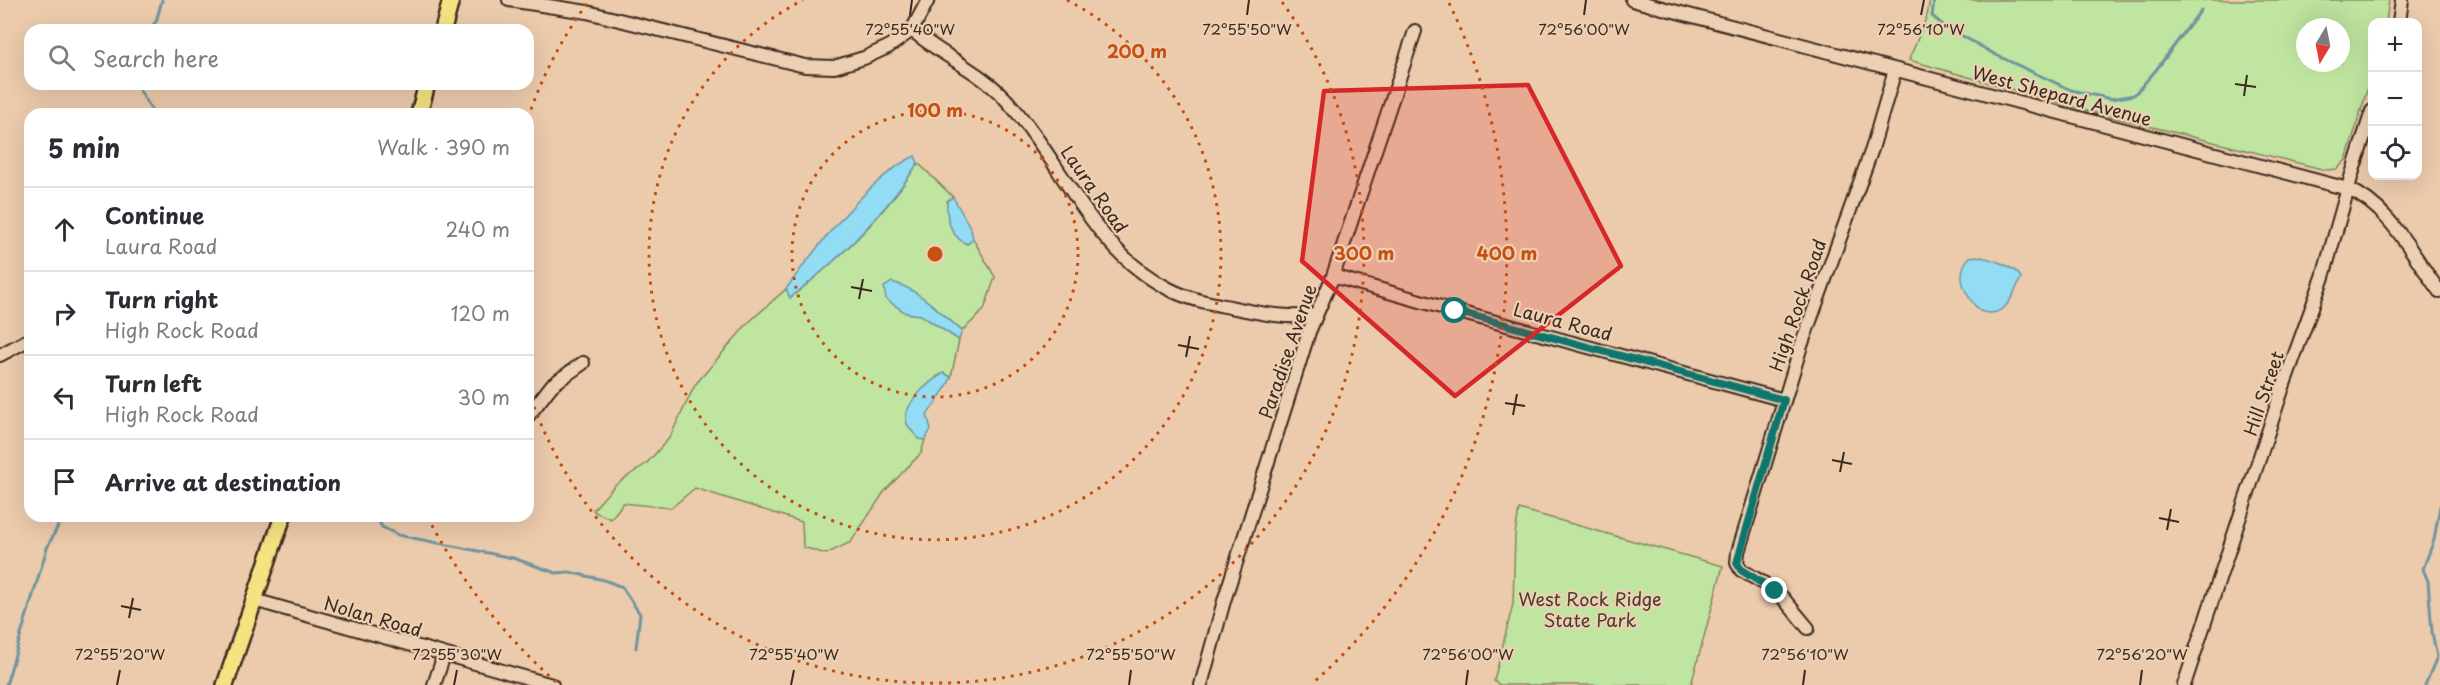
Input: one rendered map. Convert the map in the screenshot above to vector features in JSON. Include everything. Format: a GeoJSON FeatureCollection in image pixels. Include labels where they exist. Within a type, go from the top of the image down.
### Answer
{"type":"FeatureCollection","features":[{"type":"Feature","properties":{"kind":"main road"},"geometry":{"type":"LineString","coordinates":[[445,24],[451,0]]}},
{"type":"Feature","properties":{"kind":"main road"},"geometry":{"type":"LineString","coordinates":[[420,108],[425,90]]}},
{"type":"Feature","properties":{"kind":"main road"},"geometry":{"type":"LineString","coordinates":[[225,685],[281,522]]}},
{"type":"Feature","properties":{"kind":"street"},"geometry":{"type":"LineString","coordinates":[[509,0],[586,12],[805,66],[834,67],[864,58],[888,47],[912,30],[928,0]]}},
{"type":"Feature","properties":{"kind":"street","name":"West Shepard Avenue"},"geometry":{"type":"LineString","coordinates":[[1632,0],[2348,189],[2357,193],[2384,215],[2440,292]]}},
{"type":"Feature","properties":{"kind":"street"},"geometry":{"type":"LineString","coordinates":[[2400,18],[2402,0]]}},
{"type":"Feature","properties":{"kind":"street","name":"Laura Road"},"geometry":{"type":"LineString","coordinates":[[912,30],[1001,93],[1045,151],[1090,220],[1109,243],[1149,277],[1170,290],[1201,301],[1296,317],[1316,315]]}},
{"type":"Feature","properties":{"kind":"street","name":"Paradise Avenue"},"geometry":{"type":"LineString","coordinates":[[1201,685],[1253,509],[1316,315],[1333,276],[1415,32]]}},
{"type":"Feature","properties":{"kind":"street","name":"High Rock Road"},"geometry":{"type":"LineString","coordinates":[[1808,628],[1783,598],[1741,570],[1737,563],[1784,400],[1828,268],[1872,149],[1896,70]]}},
{"type":"Feature","properties":{"kind":"street","name":"Hill Street"},"geometry":{"type":"LineString","coordinates":[[2184,685],[2283,387],[2323,277],[2368,126]]}},
{"type":"Feature","properties":{"kind":"street","name":"Laura Road"},"geometry":{"type":"LineString","coordinates":[[1333,276],[1784,400]]}},
{"type":"Feature","properties":{"kind":"street"},"geometry":{"type":"LineString","coordinates":[[0,355],[24,342]]}},
{"type":"Feature","properties":{"kind":"street"},"geometry":{"type":"LineString","coordinates":[[534,408],[552,385],[583,363]]}},
{"type":"Feature","properties":{"kind":"street","name":"Nolan Road"},"geometry":{"type":"LineString","coordinates":[[254,600],[552,685]]}},
{"type":"Feature","properties":{"kind":"street"},"geometry":{"type":"LineString","coordinates":[[434,685],[444,655]]}},
{"type":"Feature","properties":{"kind":"highlighted area"},"geometry":{"type":"Polygon","coordinates":[[[1528,85],[1621,266],[1455,396],[1302,261],[1324,91],[1528,85]]]}},
{"type":"Feature","properties":{"kind":"green space"},"geometry":{"type":"Polygon","coordinates":[[[1930,0],[2389,0],[2387,18],[2368,18],[2368,87],[2346,160],[2337,169],[2326,170],[2080,109],[1909,60],[1927,16],[1930,0]]]}},
{"type":"Feature","properties":{"kind":"green space"},"geometry":{"type":"Polygon","coordinates":[[[918,163],[953,197],[947,201],[949,221],[953,231],[967,244],[973,239],[995,277],[984,310],[962,331],[944,315],[886,299],[906,313],[921,315],[959,340],[951,377],[944,373],[936,377],[918,439],[925,440],[921,453],[884,492],[851,542],[826,554],[803,547],[802,522],[695,488],[671,508],[623,503],[611,519],[595,512],[593,510],[615,485],[647,463],[670,437],[695,385],[748,323],[786,289],[791,297],[844,252],[891,201],[918,163]]]}},
{"type":"Feature","properties":{"kind":"green space","name":"West Rock Ridge State Park"},"geometry":{"type":"Polygon","coordinates":[[[1519,509],[1723,566],[1691,685],[1500,685],[1494,681],[1513,604],[1515,535],[1519,509]]]}},
{"type":"Feature","properties":{"kind":"water"},"geometry":{"type":"Polygon","coordinates":[[[915,156],[918,163],[875,219],[826,268],[790,298],[786,289],[844,215],[880,180],[915,156]]]}},
{"type":"Feature","properties":{"kind":"water"},"geometry":{"type":"Polygon","coordinates":[[[953,197],[971,229],[973,239],[967,244],[953,232],[948,220],[947,201],[953,197]]]}},
{"type":"Feature","properties":{"kind":"water"},"geometry":{"type":"Polygon","coordinates":[[[1976,256],[2008,266],[2021,278],[2011,299],[2002,310],[1989,313],[1980,311],[1966,292],[1962,271],[1970,257],[1976,256]]]}},
{"type":"Feature","properties":{"kind":"water"},"geometry":{"type":"Polygon","coordinates":[[[892,282],[911,290],[938,309],[962,331],[959,340],[921,315],[906,313],[886,299],[884,287],[892,282]]]}},
{"type":"Feature","properties":{"kind":"water"},"geometry":{"type":"Polygon","coordinates":[[[944,373],[951,377],[927,415],[931,429],[925,440],[919,439],[907,424],[908,409],[924,388],[944,373]]]}},
{"type":"Feature","properties":{"kind":"waterway"},"geometry":{"type":"LineString","coordinates":[[154,24],[162,0]]}},
{"type":"Feature","properties":{"kind":"waterway"},"geometry":{"type":"LineString","coordinates":[[1934,0],[1932,16],[1943,25],[1996,55],[2071,90],[2111,99],[2134,95],[2156,70],[2201,10]]}},
{"type":"Feature","properties":{"kind":"waterway"},"geometry":{"type":"LineString","coordinates":[[140,90],[150,108]]}},
{"type":"Feature","properties":{"kind":"waterway"},"geometry":{"type":"LineString","coordinates":[[2425,685],[2437,657],[2432,632],[2428,581],[2423,569],[2434,540],[2440,506]]}},
{"type":"Feature","properties":{"kind":"waterway"},"geometry":{"type":"LineString","coordinates":[[6,685],[47,548],[60,522]]}},
{"type":"Feature","properties":{"kind":"waterway"},"geometry":{"type":"LineString","coordinates":[[379,522],[382,527],[398,535],[513,558],[556,573],[569,572],[604,580],[622,587],[640,614],[636,648]]}},
{"type":"Feature","properties":{"kind":"route"},"geometry":{"type":"LineString","coordinates":[[1455,311],[1784,400],[1738,552],[1737,563],[1741,570],[1775,591]]}}]}
